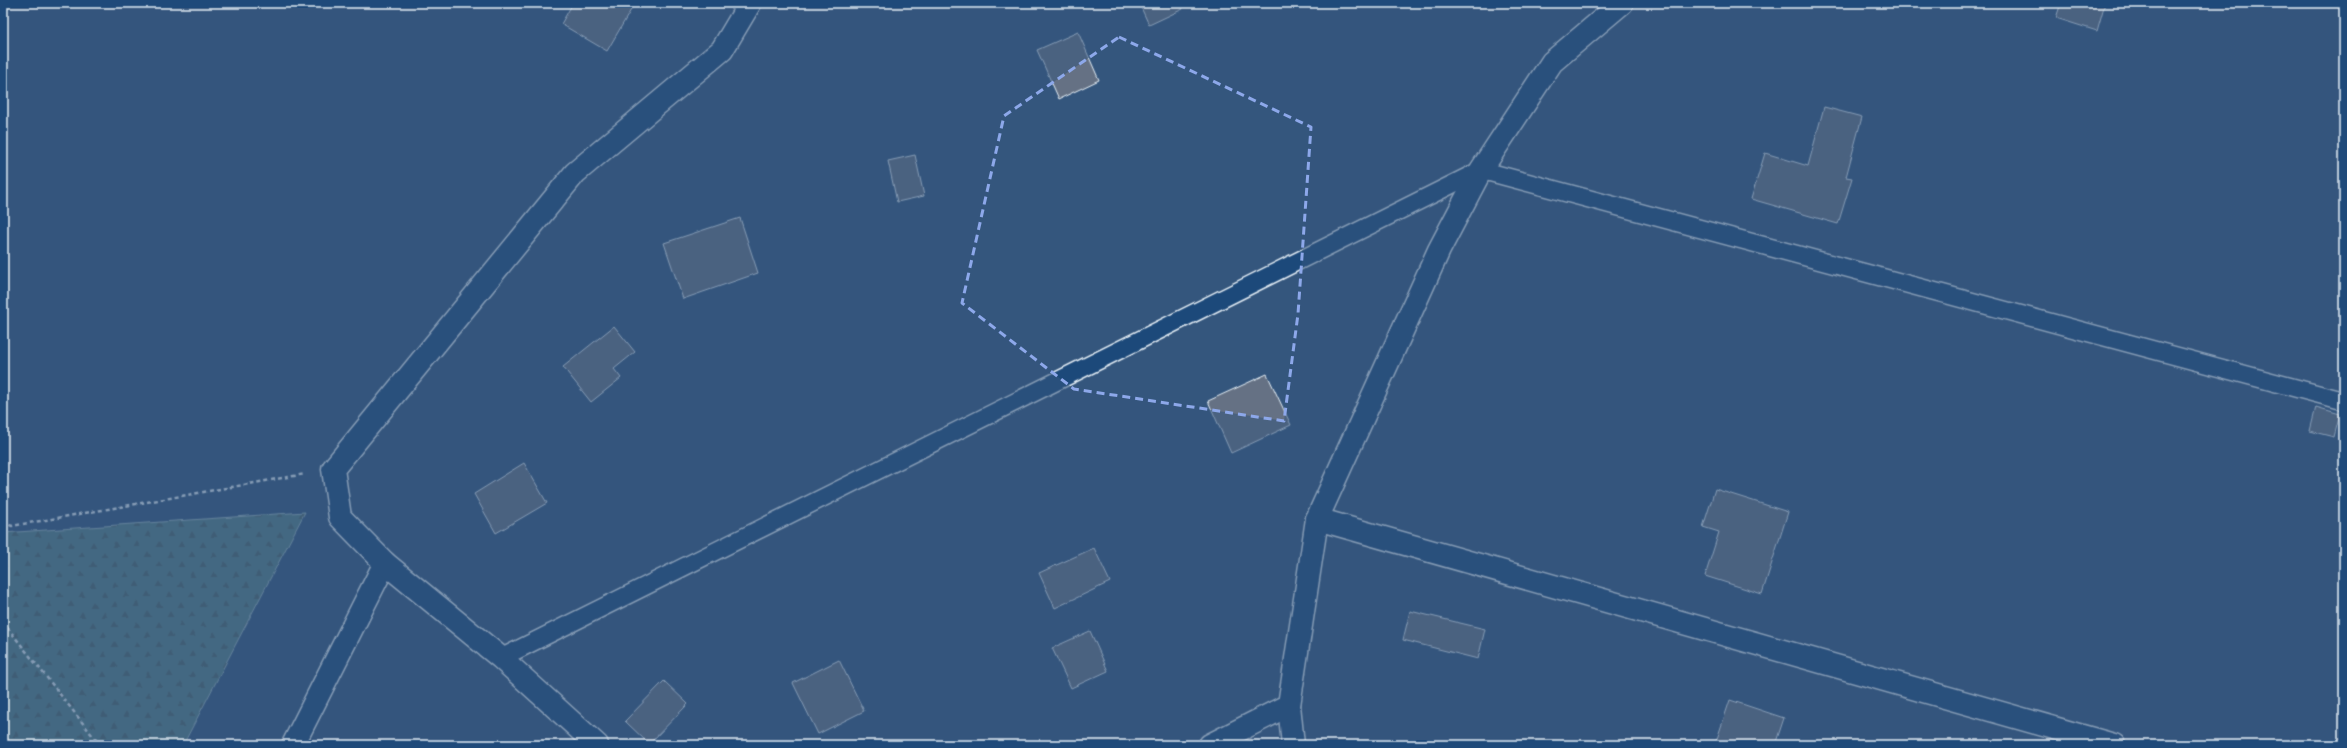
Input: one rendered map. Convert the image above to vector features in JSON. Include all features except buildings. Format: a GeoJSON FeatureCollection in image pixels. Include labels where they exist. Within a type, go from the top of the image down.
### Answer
{"type":"FeatureCollection","features":[{"type":"Feature","properties":{"kind":"street"},"geometry":{"type":"LineString","coordinates":[[597,745],[501,658],[385,563],[340,517],[334,469],[574,172],[722,50],[750,3]]}},
{"type":"Feature","properties":{"kind":"street"},"geometry":{"type":"LineString","coordinates":[[1293,745],[1289,705],[1317,519],[1439,250],[1481,170],[1552,62],[1622,3]]}},
{"type":"Feature","properties":{"kind":"street"},"geometry":{"type":"LineString","coordinates":[[1317,519],[2114,745]]}},
{"type":"Feature","properties":{"kind":"street"},"geometry":{"type":"LineString","coordinates":[[292,745],[385,563]]}},
{"type":"Feature","properties":{"kind":"street"},"geometry":{"type":"LineString","coordinates":[[1210,745],[1289,705]]}},
{"type":"Feature","properties":{"kind":"lane"},"geometry":{"type":"LineString","coordinates":[[501,658],[1481,170],[2344,401]]}},
{"type":"Feature","properties":{"kind":"path"},"geometry":{"type":"LineString","coordinates":[[3,522],[12,526],[334,469]]}},
{"type":"Feature","properties":{"kind":"path"},"geometry":{"type":"LineString","coordinates":[[3,622],[100,745]]}},
{"type":"Feature","properties":{"kind":"highlighted area"},"geometry":{"type":"Polygon","coordinates":[[[1119,37],[1311,127],[1298,314],[1284,421],[1074,389],[962,303],[1004,116],[1119,37]]]}},
{"type":"Feature","properties":{"kind":"green space"},"geometry":{"type":"Polygon","coordinates":[[[305,512],[183,745],[17,745],[3,735],[3,533],[305,512]]]}}]}
